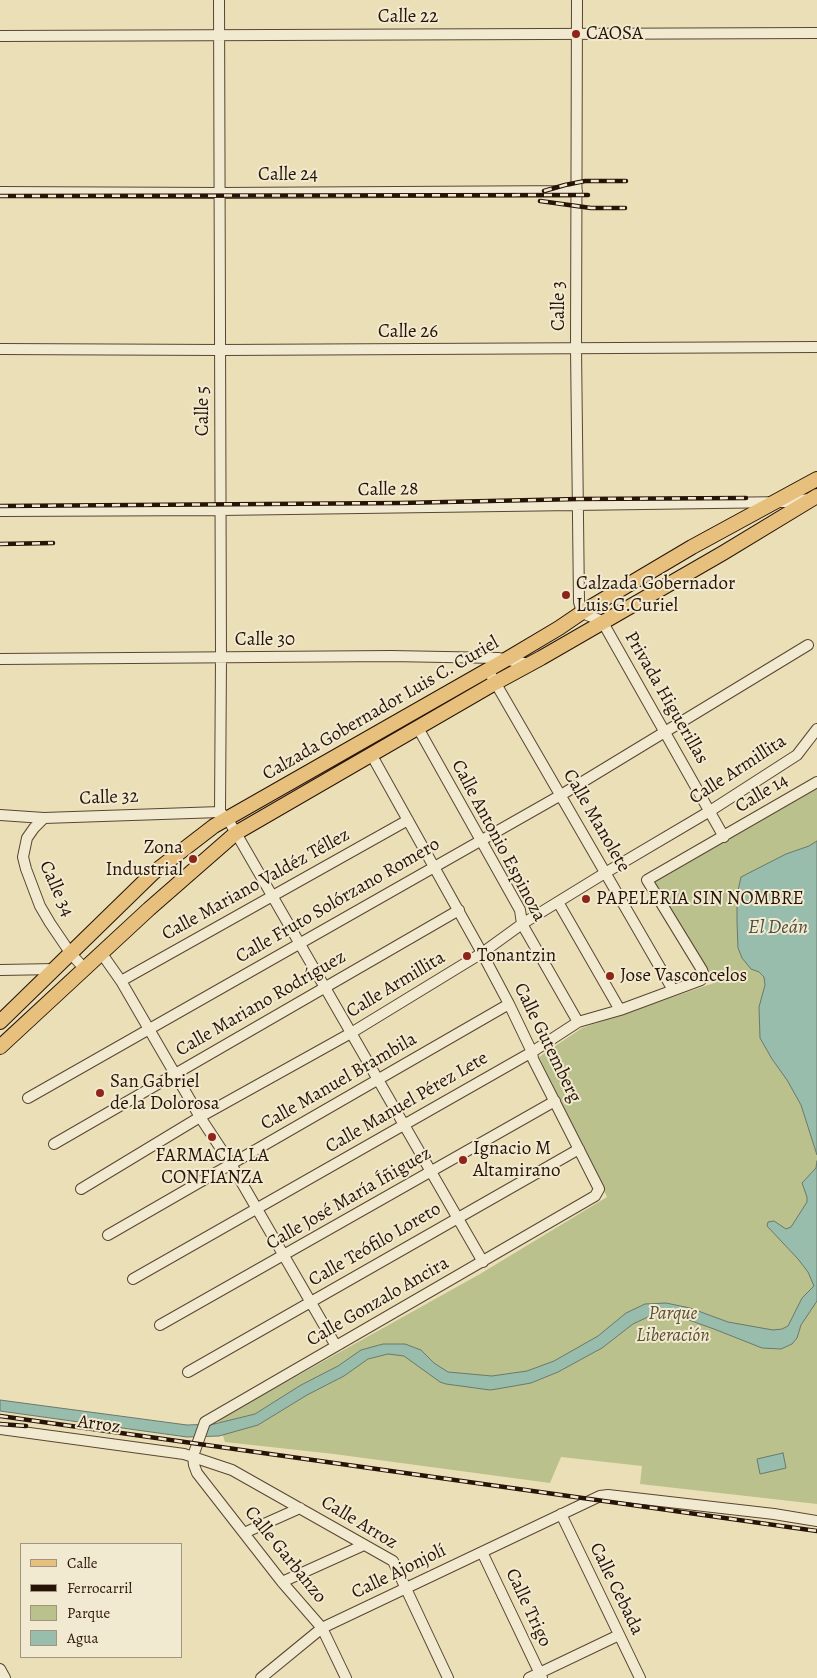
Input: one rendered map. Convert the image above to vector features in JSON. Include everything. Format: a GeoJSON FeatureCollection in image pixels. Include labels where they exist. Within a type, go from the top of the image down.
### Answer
{"type":"FeatureCollection","features":[{"type":"Feature","properties":{"kind":"main road","name":"Calzada Gobernador Luis C. Curiel"},"geometry":{"type":"LineString","coordinates":[[0,1022],[153,873],[223,815],[488,670],[692,547],[817,479]]}},
{"type":"Feature","properties":{"kind":"main road","name":"Calzada Gobernador Luis C. Curiel"},"geometry":{"type":"LineString","coordinates":[[0,1047],[149,909],[236,833],[815,500]]}},
{"type":"Feature","properties":{"kind":"street","name":"Calle 5"},"geometry":{"type":"LineString","coordinates":[[219,0],[220,510],[223,815]]}},
{"type":"Feature","properties":{"kind":"street","name":"Calle 3"},"geometry":{"type":"LineString","coordinates":[[577,0],[576,348],[579,602],[584,611]]}},
{"type":"Feature","properties":{"kind":"street","name":"Calle 22"},"geometry":{"type":"LineString","coordinates":[[0,36],[817,33]]}},
{"type":"Feature","properties":{"kind":"street","name":"Calle 24"},"geometry":{"type":"LineString","coordinates":[[0,192],[577,191]]}},
{"type":"Feature","properties":{"kind":"street","name":"Calle 26"},"geometry":{"type":"LineString","coordinates":[[0,349],[220,350],[817,347]]}},
{"type":"Feature","properties":{"kind":"street","name":"Calle 28"},"geometry":{"type":"LineString","coordinates":[[0,511],[220,510],[815,500]]}},
{"type":"Feature","properties":{"kind":"street","name":"Privada Higuerillas"},"geometry":{"type":"LineString","coordinates":[[584,611],[587,615],[602,621],[724,837]]}},
{"type":"Feature","properties":{"kind":"street","name":"Calle Fruto Solórzano Romero"},"geometry":{"type":"LineString","coordinates":[[28,1098],[560,795],[808,645]]}},
{"type":"Feature","properties":{"kind":"street","name":"Calle 30"},"geometry":{"type":"LineString","coordinates":[[0,659],[391,656],[507,659],[530,664]]}},
{"type":"Feature","properties":{"kind":"street","name":"Calle Manolete"},"geometry":{"type":"LineString","coordinates":[[488,670],[673,990]]}},
{"type":"Feature","properties":{"kind":"street","name":"Calle Antonio Espinoza"},"geometry":{"type":"LineString","coordinates":[[418,728],[520,910],[522,924],[578,1022]]}},
{"type":"Feature","properties":{"kind":"street","name":"Calle Armillita"},"geometry":{"type":"LineString","coordinates":[[81,1189],[200,1117],[351,1033],[482,953],[522,924],[797,756],[817,729]]}},
{"type":"Feature","properties":{"kind":"street","name":"Calle Gutemberg"},"geometry":{"type":"LineString","coordinates":[[371,754],[459,910],[509,1004],[532,1052],[533,1058],[598,1186],[599,1192]]}},
{"type":"Feature","properties":{"kind":"street","name":"Calle 14"},"geometry":{"type":"LineString","coordinates":[[704,976],[648,880],[817,782]]}},
{"type":"Feature","properties":{"kind":"street","name":"Calle 32"},"geometry":{"type":"LineString","coordinates":[[0,815],[44,818],[223,815]]}},
{"type":"Feature","properties":{"kind":"street"},"geometry":{"type":"LineString","coordinates":[[223,815],[236,833],[300,943],[483,1262]]}},
{"type":"Feature","properties":{"kind":"street","name":"Calle 34"},"geometry":{"type":"LineString","coordinates":[[44,818],[34,828],[28,838],[24,857],[26,869],[40,906],[71,954],[85,970]]}},
{"type":"Feature","properties":{"kind":"street","name":"Calle Mariano Valdéz Téllez"},"geometry":{"type":"LineString","coordinates":[[121,981],[408,820]]}},
{"type":"Feature","properties":{"kind":"street"},"geometry":{"type":"LineString","coordinates":[[558,902],[620,1010]]}},
{"type":"Feature","properties":{"kind":"street","name":"Calle Mariano Rodríguez"},"geometry":{"type":"LineString","coordinates":[[54,1144],[459,910]]}},
{"type":"Feature","properties":{"kind":"street"},"geometry":{"type":"LineString","coordinates":[[102,954],[121,981],[200,1117],[231,1164],[336,1346]]}},
{"type":"Feature","properties":{"kind":"street"},"geometry":{"type":"LineString","coordinates":[[0,970],[56,969]]}},
{"type":"Feature","properties":{"kind":"street","name":"Calle Manuel Pérez Lete"},"geometry":{"type":"LineString","coordinates":[[133,1279],[532,1052],[578,1022],[620,1010],[701,980],[704,976]]}},
{"type":"Feature","properties":{"kind":"street","name":"Calle Manuel Brambila"},"geometry":{"type":"LineString","coordinates":[[108,1235],[509,1004]]}},
{"type":"Feature","properties":{"kind":"street","name":"Calle José María Íñiguez"},"geometry":{"type":"LineString","coordinates":[[160,1325],[555,1101]]}},
{"type":"Feature","properties":{"kind":"street","name":"Calle Teófilo Loreto"},"geometry":{"type":"LineString","coordinates":[[188,1372],[579,1148]]}},
{"type":"Feature","properties":{"kind":"street","name":"Calle Gonzalo Ancira"},"geometry":{"type":"LineString","coordinates":[[193,1456],[204,1422],[483,1262],[599,1192]]}},
{"type":"Feature","properties":{"kind":"street","name":"Arroz"},"geometry":{"type":"LineString","coordinates":[[0,1429],[193,1456]]}},
{"type":"Feature","properties":{"kind":"street","name":"Calle Arroz"},"geometry":{"type":"LineString","coordinates":[[193,1456],[232,1470],[392,1561],[448,1678]]}},
{"type":"Feature","properties":{"kind":"street","name":"Calle Garbanzo"},"geometry":{"type":"LineString","coordinates":[[193,1456],[197,1473],[282,1582],[322,1628],[346,1678]]}},
{"type":"Feature","properties":{"kind":"street","name":"Calle Ajonjolí"},"geometry":{"type":"LineString","coordinates":[[261,1678],[322,1628],[600,1496],[608,1495],[774,1514],[817,1521]]}},
{"type":"Feature","properties":{"kind":"street"},"geometry":{"type":"LineString","coordinates":[[244,1533],[300,1508]]}},
{"type":"Feature","properties":{"kind":"street","name":"Calle Cebada"},"geometry":{"type":"LineString","coordinates":[[561,1514],[640,1678]]}},
{"type":"Feature","properties":{"kind":"street"},"geometry":{"type":"LineString","coordinates":[[282,1582],[364,1545]]}},
{"type":"Feature","properties":{"kind":"street","name":"Calle Trigo"},"geometry":{"type":"LineString","coordinates":[[482,1552],[540,1676]]}},
{"type":"Feature","properties":{"kind":"street"},"geometry":{"type":"LineString","coordinates":[[529,1678],[540,1676],[619,1635]]}},
{"type":"Feature","properties":{"kind":"street"},"geometry":{"type":"LineString","coordinates":[[0,1669],[5,1678]]}},
{"type":"Feature","properties":{"kind":"green space","name":"Parque Liberación"},"geometry":{"type":"Polygon","coordinates":[[[817,784],[817,1504],[640,1484],[642,1466],[561,1457],[550,1483],[334,1454],[225,1442],[218,1420],[480,1274],[607,1197],[539,1057],[582,1028],[714,983],[652,880],[817,784]]]}},
{"type":"Feature","properties":{"kind":"water","name":"El Deán"},"geometry":{"type":"Polygon","coordinates":[[[817,841],[817,1155],[801,1105],[760,1038],[759,1007],[765,985],[764,977],[759,972],[751,969],[742,958],[738,948],[737,895],[741,877],[786,854],[809,846],[817,841]]]}},
{"type":"Feature","properties":{"kind":"water"},"geometry":{"type":"Polygon","coordinates":[[[817,1161],[817,1301],[801,1325],[797,1338],[792,1344],[781,1349],[762,1348],[686,1319],[662,1314],[652,1315],[633,1324],[602,1348],[558,1372],[531,1383],[497,1389],[490,1390],[440,1382],[404,1356],[388,1354],[368,1359],[344,1376],[307,1395],[258,1425],[219,1436],[187,1437],[0,1411],[0,1400],[187,1425],[214,1424],[255,1414],[301,1385],[338,1366],[361,1350],[383,1344],[405,1344],[421,1350],[434,1363],[448,1372],[492,1376],[527,1371],[554,1361],[598,1336],[626,1313],[645,1304],[666,1303],[690,1308],[728,1322],[773,1330],[782,1329],[788,1326],[802,1298],[814,1286],[808,1272],[798,1259],[767,1226],[768,1222],[774,1221],[786,1229],[791,1227],[807,1202],[802,1183],[816,1168],[817,1161]]]}},
{"type":"Feature","properties":{"kind":"water"},"geometry":{"type":"Polygon","coordinates":[[[783,1453],[786,1468],[760,1474],[757,1459],[783,1453]]]}},
{"type":"Feature","properties":{"kind":"railway"},"geometry":{"type":"LineString","coordinates":[[544,191],[585,181],[626,181]]}},
{"type":"Feature","properties":{"kind":"railway"},"geometry":{"type":"LineString","coordinates":[[0,196],[588,195]]}},
{"type":"Feature","properties":{"kind":"railway"},"geometry":{"type":"LineString","coordinates":[[540,201],[591,208],[625,208]]}},
{"type":"Feature","properties":{"kind":"railway"},"geometry":{"type":"LineString","coordinates":[[0,506],[746,498]]}},
{"type":"Feature","properties":{"kind":"railway"},"geometry":{"type":"LineString","coordinates":[[0,544],[53,543]]}},
{"type":"Feature","properties":{"kind":"railway"},"geometry":{"type":"LineString","coordinates":[[0,1416],[817,1531]]}},
{"type":"Feature","properties":{"kind":"railway"},"geometry":{"type":"LineString","coordinates":[[0,1424],[26,1426]]}},
{"type":"Feature","properties":{"kind":"place","name":"CAOSA"},"geometry":{"type":"Point","coordinates":[576,34]}},
{"type":"Feature","properties":{"kind":"place","name":"Calzada Gobernador Luis G.Curiel"},"geometry":{"type":"Point","coordinates":[566,595]}},
{"type":"Feature","properties":{"kind":"place","name":"Zona Industrial"},"geometry":{"type":"Point","coordinates":[193,859]}},
{"type":"Feature","properties":{"kind":"place","name":"PAPELERIA SIN NOMBRE"},"geometry":{"type":"Point","coordinates":[586,899]}},
{"type":"Feature","properties":{"kind":"place","name":"Tonantzin"},"geometry":{"type":"Point","coordinates":[467,956]}},
{"type":"Feature","properties":{"kind":"place","name":"Jose Vasconcelos"},"geometry":{"type":"Point","coordinates":[610,976]}},
{"type":"Feature","properties":{"kind":"place","name":"San Gabriel de la Dolorosa"},"geometry":{"type":"Point","coordinates":[100,1093]}},
{"type":"Feature","properties":{"kind":"place","name":"FARMACIA LA CONFIANZA"},"geometry":{"type":"Point","coordinates":[212,1137]}},
{"type":"Feature","properties":{"kind":"place","name":"Ignacio M Altamirano"},"geometry":{"type":"Point","coordinates":[463,1160]}}]}
